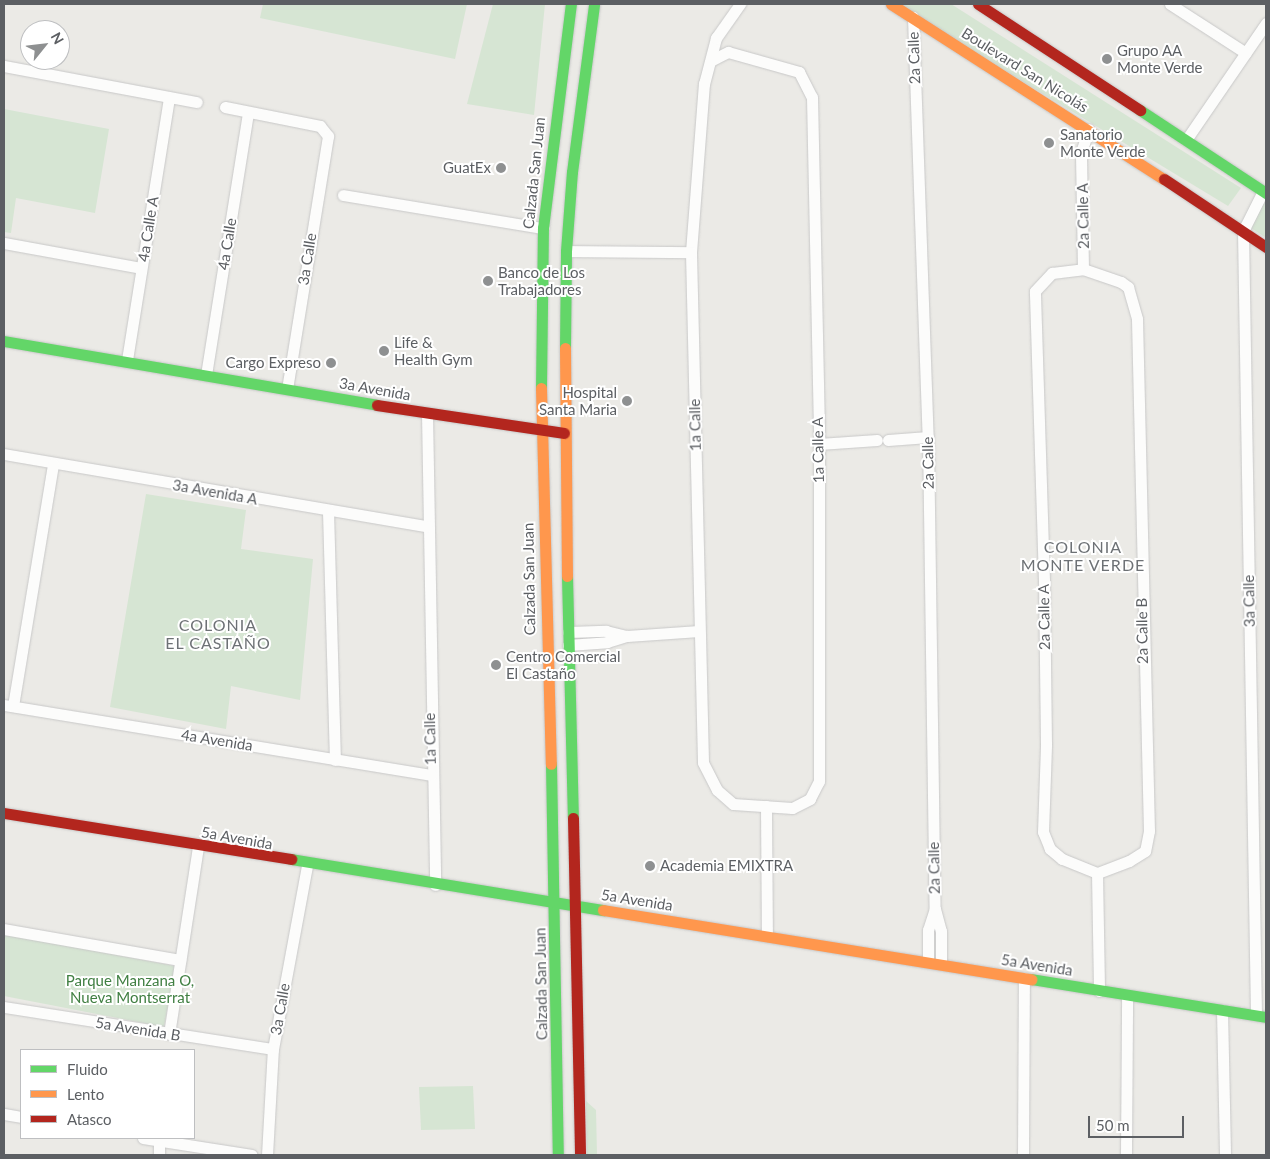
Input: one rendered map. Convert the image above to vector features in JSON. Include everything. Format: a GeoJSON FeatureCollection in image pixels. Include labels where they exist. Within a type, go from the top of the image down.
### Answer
{"type":"FeatureCollection","features":[{"type":"Feature","properties":{"kind":"main road","name":"Calzada San Juan"},"geometry":{"type":"LineString","coordinates":[[558,1155],[555,903],[540,430],[543,228],[571,4]]}},
{"type":"Feature","properties":{"kind":"main road"},"geometry":{"type":"LineString","coordinates":[[580,1155],[564,433],[566,251],[584,65],[594,4]]}},
{"type":"Feature","properties":{"kind":"main road","name":"Boulevard San Nicolás"},"geometry":{"type":"LineString","coordinates":[[891,4],[1089,129],[1266,247]]}},
{"type":"Feature","properties":{"kind":"main road","name":"Boulevard San Nicolás"},"geometry":{"type":"LineString","coordinates":[[978,4],[1265,192]]}},
{"type":"Feature","properties":{"kind":"main road","name":"3a Avenida"},"geometry":{"type":"LineString","coordinates":[[4,341],[127,360],[427,413],[564,433]]}},
{"type":"Feature","properties":{"kind":"main road","name":"5a Avenida"},"geometry":{"type":"LineString","coordinates":[[4,813],[307,864],[555,903],[574,904],[1261,1016]]}},
{"type":"Feature","properties":{"kind":"street","name":"1a Calle"},"geometry":{"type":"LineString","coordinates":[[740,4],[716,38],[712,60],[704,84],[691,252],[703,762],[717,790],[733,804],[766,806]]}},
{"type":"Feature","properties":{"kind":"street"},"geometry":{"type":"LineString","coordinates":[[1170,4],[1246,53]]}},
{"type":"Feature","properties":{"kind":"street","name":"2a Calle"},"geometry":{"type":"LineString","coordinates":[[913,17],[928,436],[935,909],[941,931],[942,964]]}},
{"type":"Feature","properties":{"kind":"street"},"geometry":{"type":"LineString","coordinates":[[1186,140],[1266,23]]}},
{"type":"Feature","properties":{"kind":"street","name":"1a Calle A"},"geometry":{"type":"LineString","coordinates":[[712,60],[728,52],[799,72],[812,98],[818,444],[819,780],[810,800],[792,808],[766,806]]}},
{"type":"Feature","properties":{"kind":"street"},"geometry":{"type":"LineString","coordinates":[[4,66],[196,102]]}},
{"type":"Feature","properties":{"kind":"street","name":"4a Calle A"},"geometry":{"type":"LineString","coordinates":[[127,360],[169,97]]}},
{"type":"Feature","properties":{"kind":"street"},"geometry":{"type":"LineString","coordinates":[[225,107],[248,112]]}},
{"type":"Feature","properties":{"kind":"street","name":"3a Calle"},"geometry":{"type":"LineString","coordinates":[[248,112],[325,129],[328,136],[287,389]]}},
{"type":"Feature","properties":{"kind":"street","name":"4a Calle"},"geometry":{"type":"LineString","coordinates":[[206,375],[248,112]]}},
{"type":"Feature","properties":{"kind":"street","name":"2a Calle A"},"geometry":{"type":"LineString","coordinates":[[1089,129],[1081,152],[1083,269],[1052,273],[1035,291],[1044,563],[1046,744],[1043,832],[1050,849],[1062,859],[1096,873]]}},
{"type":"Feature","properties":{"kind":"street","name":"3a Calle"},"geometry":{"type":"LineString","coordinates":[[1261,1016],[1243,231],[1265,192]]}},
{"type":"Feature","properties":{"kind":"street"},"geometry":{"type":"LineString","coordinates":[[343,195],[543,228]]}},
{"type":"Feature","properties":{"kind":"street"},"geometry":{"type":"LineString","coordinates":[[4,243],[141,268]]}},
{"type":"Feature","properties":{"kind":"street"},"geometry":{"type":"LineString","coordinates":[[566,251],[691,252]]}},
{"type":"Feature","properties":{"kind":"street","name":"2a Calle B"},"geometry":{"type":"LineString","coordinates":[[1083,269],[1121,282],[1128,288],[1137,319],[1148,832],[1145,851],[1129,861],[1096,873]]}},
{"type":"Feature","properties":{"kind":"street","name":"1a Calle"},"geometry":{"type":"LineString","coordinates":[[427,413],[431,775],[435,884]]}},
{"type":"Feature","properties":{"kind":"street"},"geometry":{"type":"LineString","coordinates":[[818,444],[928,436]]}},
{"type":"Feature","properties":{"kind":"street","name":"3a Avenida A"},"geometry":{"type":"LineString","coordinates":[[4,454],[328,511],[427,526]]}},
{"type":"Feature","properties":{"kind":"street"},"geometry":{"type":"LineString","coordinates":[[8,705],[53,464]]}},
{"type":"Feature","properties":{"kind":"street"},"geometry":{"type":"LineString","coordinates":[[328,511],[335,760]]}},
{"type":"Feature","properties":{"kind":"street"},"geometry":{"type":"LineString","coordinates":[[568,632],[606,631],[627,636]]}},
{"type":"Feature","properties":{"kind":"street"},"geometry":{"type":"LineString","coordinates":[[568,645],[607,642],[627,636],[699,631]]}},
{"type":"Feature","properties":{"kind":"street","name":"4a Avenida"},"geometry":{"type":"LineString","coordinates":[[8,705],[431,775]]}},
{"type":"Feature","properties":{"kind":"street"},"geometry":{"type":"LineString","coordinates":[[766,806],[767,936]]}},
{"type":"Feature","properties":{"kind":"street"},"geometry":{"type":"LineString","coordinates":[[169,1034],[198,846]]}},
{"type":"Feature","properties":{"kind":"street","name":"3a Calle"},"geometry":{"type":"LineString","coordinates":[[266,1155],[273,1049],[307,864]]}},
{"type":"Feature","properties":{"kind":"street"},"geometry":{"type":"LineString","coordinates":[[1096,873],[1099,990]]}},
{"type":"Feature","properties":{"kind":"street","name":"2a Calle"},"geometry":{"type":"LineString","coordinates":[[928,962],[928,930],[935,909]]}},
{"type":"Feature","properties":{"kind":"street"},"geometry":{"type":"LineString","coordinates":[[4,929],[180,960]]}},
{"type":"Feature","properties":{"kind":"street"},"geometry":{"type":"LineString","coordinates":[[1023,1155],[1024,978]]}},
{"type":"Feature","properties":{"kind":"street"},"geometry":{"type":"LineString","coordinates":[[1126,1155],[1127,995]]}},
{"type":"Feature","properties":{"kind":"street","name":"5a Avenida B"},"geometry":{"type":"LineString","coordinates":[[4,1007],[273,1049]]}},
{"type":"Feature","properties":{"kind":"street"},"geometry":{"type":"LineString","coordinates":[[1222,1010],[1225,1155]]}},
{"type":"Feature","properties":{"kind":"street"},"geometry":{"type":"LineString","coordinates":[[4,1114],[20,1117]]}},
{"type":"Feature","properties":{"kind":"street"},"geometry":{"type":"LineString","coordinates":[[150,1139],[252,1155]]}},
{"type":"Feature","properties":{"kind":"street"},"geometry":{"type":"LineString","coordinates":[[158,1140],[159,1155]]}},
{"type":"Feature","properties":{"kind":"green space"},"geometry":{"type":"Polygon","coordinates":[[[263,4],[467,4],[455,59],[260,18],[263,4]]]}},
{"type":"Feature","properties":{"kind":"green space"},"geometry":{"type":"Polygon","coordinates":[[[493,4],[545,4],[534,115],[467,104],[493,4]]]}},
{"type":"Feature","properties":{"kind":"green space"},"geometry":{"type":"Polygon","coordinates":[[[895,4],[951,4],[1241,188],[1228,206],[895,4]]]}},
{"type":"Feature","properties":{"kind":"green space"},"geometry":{"type":"Polygon","coordinates":[[[4,109],[109,129],[95,213],[16,198],[11,233],[4,232],[4,109]]]}},
{"type":"Feature","properties":{"kind":"green space"},"geometry":{"type":"Polygon","coordinates":[[[1256,198],[1266,204],[1266,238],[1242,222],[1256,198]]]}},
{"type":"Feature","properties":{"kind":"green space"},"geometry":{"type":"Polygon","coordinates":[[[146,494],[246,510],[241,549],[313,559],[300,700],[231,686],[226,729],[110,707],[146,494]]]}},
{"type":"Feature","properties":{"kind":"green space","name":"Parque Manzana O, Nueva Montserrat"},"geometry":{"type":"Polygon","coordinates":[[[4,934],[175,966],[164,1027],[4,996],[4,934]]]}},
{"type":"Feature","properties":{"kind":"green space"},"geometry":{"type":"Polygon","coordinates":[[[473,1086],[475,1129],[421,1130],[419,1087],[473,1086]]]}},
{"type":"Feature","properties":{"kind":"green space"},"geometry":{"type":"Polygon","coordinates":[[[586,1101],[596,1110],[597,1155],[587,1155],[586,1101]]]}},
{"type":"Feature","properties":{"kind":"traffic: fast"},"geometry":{"type":"LineString","coordinates":[[541,388],[543,228],[571,4]]}},
{"type":"Feature","properties":{"kind":"traffic: fast"},"geometry":{"type":"LineString","coordinates":[[565,348],[566,251],[572,172],[594,4]]}},
{"type":"Feature","properties":{"kind":"traffic: fast"},"geometry":{"type":"LineString","coordinates":[[1140,110],[1266,193]]}},
{"type":"Feature","properties":{"kind":"traffic: fast"},"geometry":{"type":"LineString","coordinates":[[4,341],[377,405]]}},
{"type":"Feature","properties":{"kind":"traffic: fast"},"geometry":{"type":"LineString","coordinates":[[567,576],[573,818]]}},
{"type":"Feature","properties":{"kind":"traffic: fast"},"geometry":{"type":"LineString","coordinates":[[551,764],[558,1155]]}},
{"type":"Feature","properties":{"kind":"traffic: fast"},"geometry":{"type":"LineString","coordinates":[[291,859],[603,910]]}},
{"type":"Feature","properties":{"kind":"traffic: fast"},"geometry":{"type":"LineString","coordinates":[[1031,979],[1266,1017]]}},
{"type":"Feature","properties":{"kind":"traffic: slow"},"geometry":{"type":"LineString","coordinates":[[891,4],[1164,179]]}},
{"type":"Feature","properties":{"kind":"traffic: slow"},"geometry":{"type":"LineString","coordinates":[[565,348],[567,576]]}},
{"type":"Feature","properties":{"kind":"traffic: slow"},"geometry":{"type":"LineString","coordinates":[[541,388],[551,764]]}},
{"type":"Feature","properties":{"kind":"traffic: slow"},"geometry":{"type":"LineString","coordinates":[[603,910],[1031,979]]}},
{"type":"Feature","properties":{"kind":"traffic: jam"},"geometry":{"type":"LineString","coordinates":[[978,4],[1140,110]]}},
{"type":"Feature","properties":{"kind":"traffic: jam"},"geometry":{"type":"LineString","coordinates":[[1164,179],[1266,247]]}},
{"type":"Feature","properties":{"kind":"traffic: jam"},"geometry":{"type":"LineString","coordinates":[[377,405],[564,433]]}},
{"type":"Feature","properties":{"kind":"traffic: jam"},"geometry":{"type":"LineString","coordinates":[[4,813],[291,859]]}},
{"type":"Feature","properties":{"kind":"traffic: jam"},"geometry":{"type":"LineString","coordinates":[[573,818],[580,1155]]}},
{"type":"Feature","properties":{"kind":"place","name":"Grupo AA Monte Verde"},"geometry":{"type":"Point","coordinates":[1107,59]}},
{"type":"Feature","properties":{"kind":"place","name":"Sanatorio Monte Verde"},"geometry":{"type":"Point","coordinates":[1049,143]}},
{"type":"Feature","properties":{"kind":"place","name":"GuatEx"},"geometry":{"type":"Point","coordinates":[501,168]}},
{"type":"Feature","properties":{"kind":"place","name":"Banco de Los Trabajadores"},"geometry":{"type":"Point","coordinates":[488,281]}},
{"type":"Feature","properties":{"kind":"place","name":"Life & Health Gym"},"geometry":{"type":"Point","coordinates":[384,351]}},
{"type":"Feature","properties":{"kind":"place","name":"Cargo Expreso"},"geometry":{"type":"Point","coordinates":[331,363]}},
{"type":"Feature","properties":{"kind":"place","name":"Hospital Santa Maria"},"geometry":{"type":"Point","coordinates":[627,401]}},
{"type":"Feature","properties":{"kind":"place","name":"Centro Comercial El Castaño"},"geometry":{"type":"Point","coordinates":[496,665]}},
{"type":"Feature","properties":{"kind":"place","name":"Academia EMIXTRA"},"geometry":{"type":"Point","coordinates":[650,866]}},
{"type":"Feature","properties":{"kind":"district","name":"COLONIA MONTE VERDE"},"geometry":{"type":"Point","coordinates":[1083,556]}},
{"type":"Feature","properties":{"kind":"district","name":"COLONIA EL CASTAÑO"},"geometry":{"type":"Point","coordinates":[218,634]}}]}
